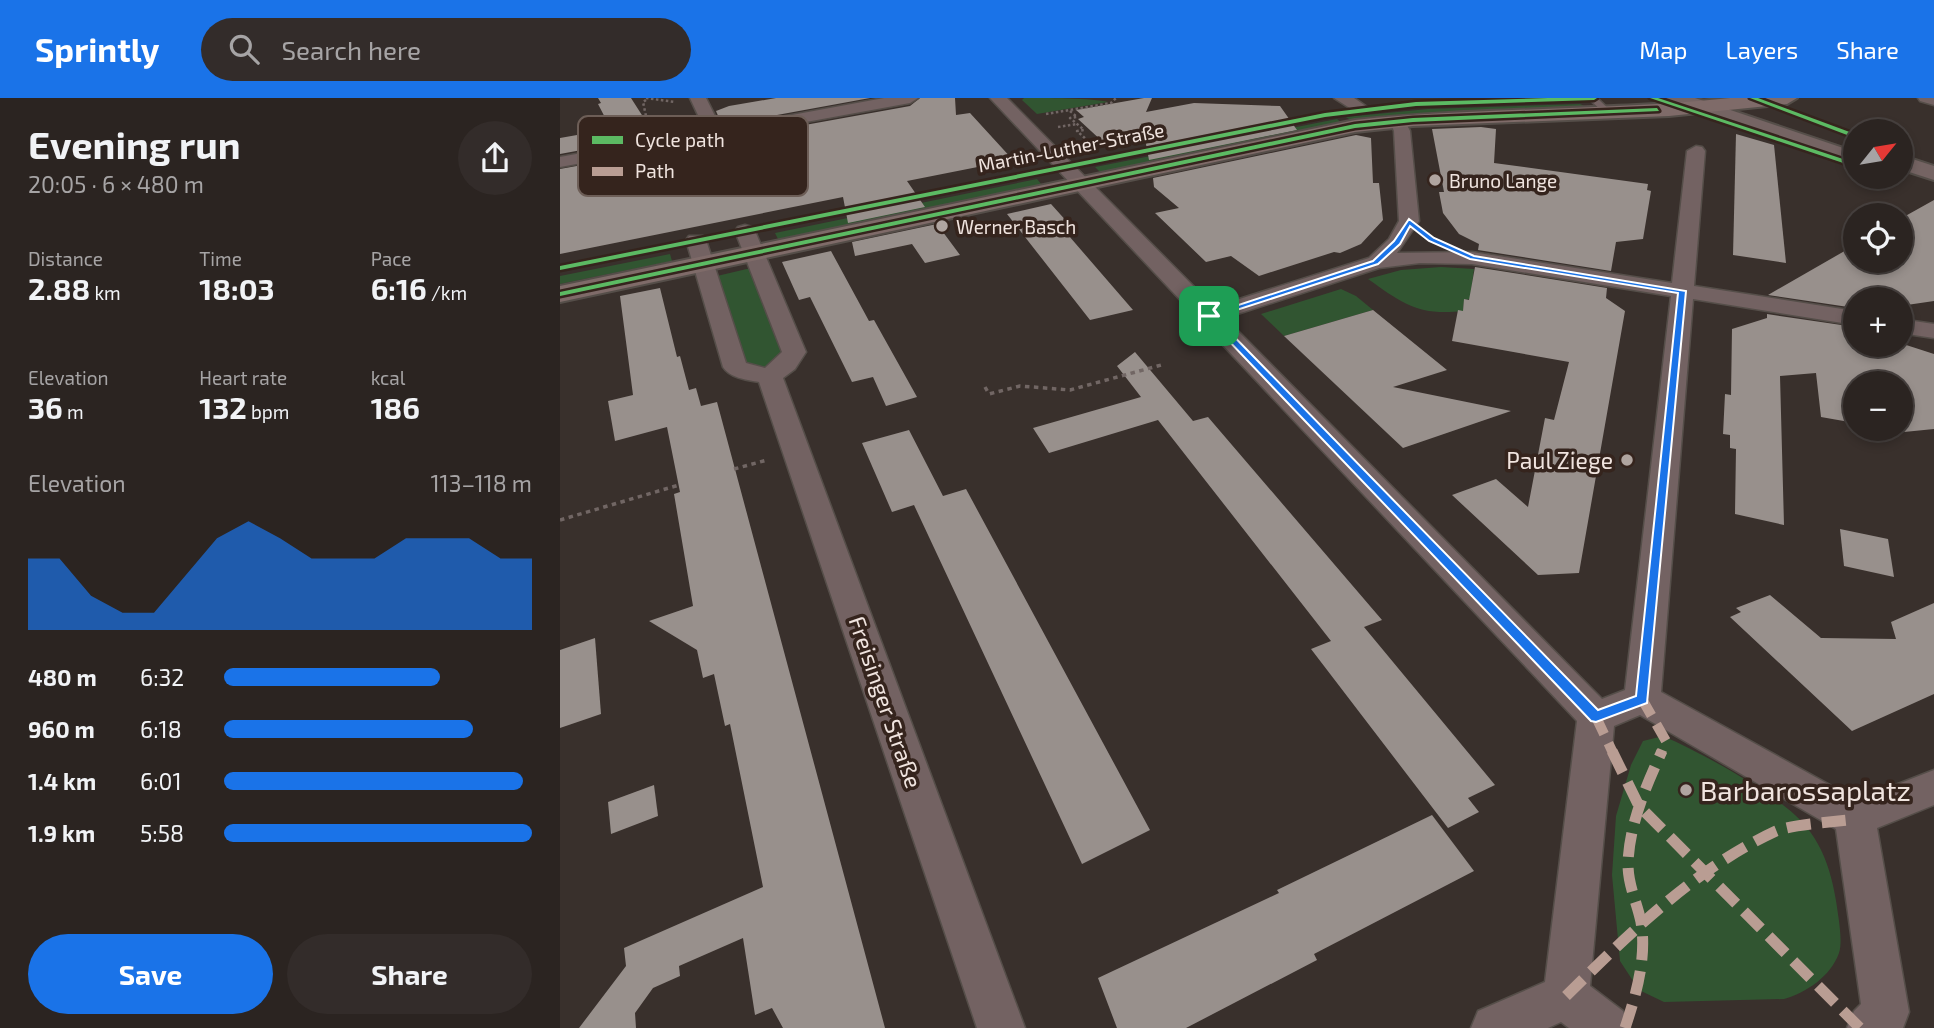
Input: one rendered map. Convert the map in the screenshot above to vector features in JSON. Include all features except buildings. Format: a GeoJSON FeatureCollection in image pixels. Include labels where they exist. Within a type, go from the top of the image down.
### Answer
{"type":"FeatureCollection","features":[{"type":"Feature","properties":{"kind":"main road","name":"Martin-Luther-Straße"},"geometry":{"type":"LineString","coordinates":[[750,242],[1063,167],[1362,109],[1432,103],[1593,98]]}},
{"type":"Feature","properties":{"kind":"main road"},"geometry":{"type":"LineString","coordinates":[[1676,98],[1843,155]]}},
{"type":"Feature","properties":{"kind":"main road","name":"Martin-Luther-Straße"},"geometry":{"type":"LineString","coordinates":[[560,268],[699,252],[1079,184],[1350,127],[1397,120],[1609,113],[1787,98]]}},
{"type":"Feature","properties":{"kind":"main road"},"geometry":{"type":"LineString","coordinates":[[1743,100],[1843,139]]}},
{"type":"Feature","properties":{"kind":"main road"},"geometry":{"type":"LineString","coordinates":[[1913,166],[1934,173]]}},
{"type":"Feature","properties":{"kind":"main road"},"geometry":{"type":"LineString","coordinates":[[1913,178],[1934,185]]}},
{"type":"Feature","properties":{"kind":"main road","name":"Martin-Luther-Straße"},"geometry":{"type":"LineString","coordinates":[[560,294],[699,252]]}},
{"type":"Feature","properties":{"kind":"street"},"geometry":{"type":"LineString","coordinates":[[808,116],[910,98]]}},
{"type":"Feature","properties":{"kind":"street"},"geometry":{"type":"LineString","coordinates":[[998,98],[1596,717]]}},
{"type":"Feature","properties":{"kind":"street"},"geometry":{"type":"LineString","coordinates":[[1342,98],[1362,109]]}},
{"type":"Feature","properties":{"kind":"street"},"geometry":{"type":"LineString","coordinates":[[1926,98],[1934,100]]}},
{"type":"Feature","properties":{"kind":"street"},"geometry":{"type":"LineString","coordinates":[[692,100],[703,116]]}},
{"type":"Feature","properties":{"kind":"street"},"geometry":{"type":"LineString","coordinates":[[1397,120],[1402,131],[1422,231]]}},
{"type":"Feature","properties":{"kind":"street"},"geometry":{"type":"LineString","coordinates":[[1642,699],[1696,151]]}},
{"type":"Feature","properties":{"kind":"street"},"geometry":{"type":"LineString","coordinates":[[560,162],[578,159]]}},
{"type":"Feature","properties":{"kind":"street"},"geometry":{"type":"LineString","coordinates":[[1422,231],[1472,258]]}},
{"type":"Feature","properties":{"kind":"street"},"geometry":{"type":"LineString","coordinates":[[1376,262],[1397,242],[1422,231]]}},
{"type":"Feature","properties":{"kind":"street"},"geometry":{"type":"LineString","coordinates":[[699,252],[735,367],[770,376],[786,364],[794,352],[750,242]]}},
{"type":"Feature","properties":{"kind":"street"},"geometry":{"type":"LineString","coordinates":[[1209,316],[1376,262],[1420,257],[1472,258],[1843,316]]}},
{"type":"Feature","properties":{"kind":"street"},"geometry":{"type":"LineString","coordinates":[[1913,328],[1934,331]]}},
{"type":"Feature","properties":{"kind":"street","name":"Freisinger Straße"},"geometry":{"type":"LineString","coordinates":[[770,376],[1001,1028]]}},
{"type":"Feature","properties":{"kind":"street"},"geometry":{"type":"LineString","coordinates":[[1596,717],[1642,699]]}},
{"type":"Feature","properties":{"kind":"street"},"geometry":{"type":"LineString","coordinates":[[1642,699],[1855,819]]}},
{"type":"Feature","properties":{"kind":"street"},"geometry":{"type":"LineString","coordinates":[[1566,996],[1596,717]]}},
{"type":"Feature","properties":{"kind":"street"},"geometry":{"type":"LineString","coordinates":[[1855,819],[1934,787]]}},
{"type":"Feature","properties":{"kind":"street"},"geometry":{"type":"LineString","coordinates":[[1855,819],[1886,1013],[1871,1028]]}},
{"type":"Feature","properties":{"kind":"street"},"geometry":{"type":"LineString","coordinates":[[1495,1028],[1566,996]]}},
{"type":"Feature","properties":{"kind":"street"},"geometry":{"type":"LineString","coordinates":[[1566,996],[1606,1028]]}},
{"type":"Feature","properties":{"kind":"lane"},"geometry":{"type":"LineString","coordinates":[[1593,98],[1609,113]]}},
{"type":"Feature","properties":{"kind":"path"},"geometry":{"type":"LineString","coordinates":[[1046,114],[1111,103],[1115,98]]}},
{"type":"Feature","properties":{"kind":"path"},"geometry":{"type":"LineString","coordinates":[[646,116],[643,102],[646,99],[692,100]]}},
{"type":"Feature","properties":{"kind":"path"},"geometry":{"type":"LineString","coordinates":[[1070,110],[1077,117],[1070,118],[1084,130],[1077,131],[1098,149]]}},
{"type":"Feature","properties":{"kind":"path"},"geometry":{"type":"LineString","coordinates":[[985,387],[989,394],[1020,386],[1070,390],[1165,364]]}},
{"type":"Feature","properties":{"kind":"path"},"geometry":{"type":"LineString","coordinates":[[734,469],[771,459]]}},
{"type":"Feature","properties":{"kind":"path"},"geometry":{"type":"LineString","coordinates":[[560,520],[679,485]]}},
{"type":"Feature","properties":{"kind":"green space"},"geometry":{"type":"Polygon","coordinates":[[[1022,100],[1108,102],[1037,114],[1022,100]]]}},
{"type":"Feature","properties":{"kind":"green space"},"geometry":{"type":"Polygon","coordinates":[[[1580,104],[1589,108],[1416,114],[1352,121],[1346,117],[1428,109],[1580,104]]]}},
{"type":"Feature","properties":{"kind":"green space"},"geometry":{"type":"Polygon","coordinates":[[[1337,119],[1342,123],[1101,173],[1095,167],[1337,119]]]}},
{"type":"Feature","properties":{"kind":"green space"},"geometry":{"type":"Polygon","coordinates":[[[1037,179],[1042,185],[778,239],[775,233],[1037,179]]]}},
{"type":"Feature","properties":{"kind":"green space"},"geometry":{"type":"Polygon","coordinates":[[[670,254],[672,261],[560,284],[560,276],[670,254]]]}},
{"type":"Feature","properties":{"kind":"green space"},"geometry":{"type":"Polygon","coordinates":[[[1441,267],[1474,269],[1470,299],[1464,300],[1463,311],[1423,310],[1391,295],[1368,279],[1401,270],[1441,267]]]}},
{"type":"Feature","properties":{"kind":"green space"},"geometry":{"type":"Polygon","coordinates":[[[751,268],[784,355],[763,368],[746,364],[717,276],[751,268]]]}},
{"type":"Feature","properties":{"kind":"green space"},"geometry":{"type":"Polygon","coordinates":[[[1341,289],[1356,296],[1373,310],[1284,336],[1261,314],[1341,289]]]}},
{"type":"Feature","properties":{"kind":"green space"},"geometry":{"type":"Polygon","coordinates":[[[1663,736],[1732,771],[1767,794],[1806,826],[1821,850],[1834,892],[1840,949],[1824,976],[1801,993],[1784,999],[1664,1002],[1639,990],[1620,961],[1612,875],[1616,816],[1631,765],[1643,741],[1663,736]]]}},
{"type":"Feature","properties":{"kind":"marked path"},"geometry":{"type":"LineString","coordinates":[[1625,1028],[1637,989],[1642,949],[1641,922],[1629,881],[1630,845],[1638,809],[1666,741],[1642,699]]}},
{"type":"Feature","properties":{"kind":"marked path"},"geometry":{"type":"LineString","coordinates":[[1596,717],[1639,806],[1860,1028]]}},
{"type":"Feature","properties":{"kind":"marked path"},"geometry":{"type":"LineString","coordinates":[[1566,996],[1641,923],[1707,872],[1778,830],[1855,819]]}},
{"type":"Feature","properties":{"kind":"cycle path"},"geometry":{"type":"LineString","coordinates":[[560,268],[1325,115],[1416,104],[1594,98]]}},
{"type":"Feature","properties":{"kind":"cycle path"},"geometry":{"type":"LineString","coordinates":[[1653,98],[1843,161]]}},
{"type":"Feature","properties":{"kind":"cycle path"},"geometry":{"type":"LineString","coordinates":[[1753,98],[1843,132]]}},
{"type":"Feature","properties":{"kind":"cycle path"},"geometry":{"type":"LineString","coordinates":[[560,294],[1355,126],[1413,120],[1657,110]]}},
{"type":"Feature","properties":{"kind":"place","name":"Bruno Lange"},"geometry":{"type":"Point","coordinates":[1435,180]}},
{"type":"Feature","properties":{"kind":"place","name":"Werner Basch"},"geometry":{"type":"Point","coordinates":[942,226]}},
{"type":"Feature","properties":{"kind":"place","name":"Paul Ziege"},"geometry":{"type":"Point","coordinates":[1627,460]}},
{"type":"Feature","properties":{"kind":"place","name":"Barbarossaplatz"},"geometry":{"type":"Point","coordinates":[1686,790]}},
{"type":"Feature","properties":{"kind":"route"},"geometry":{"type":"LineString","coordinates":[[1409,222],[1432,239],[1472,258],[1682,291],[1642,699],[1596,717],[1209,316],[1376,262],[1397,242],[1409,222]]}}]}
